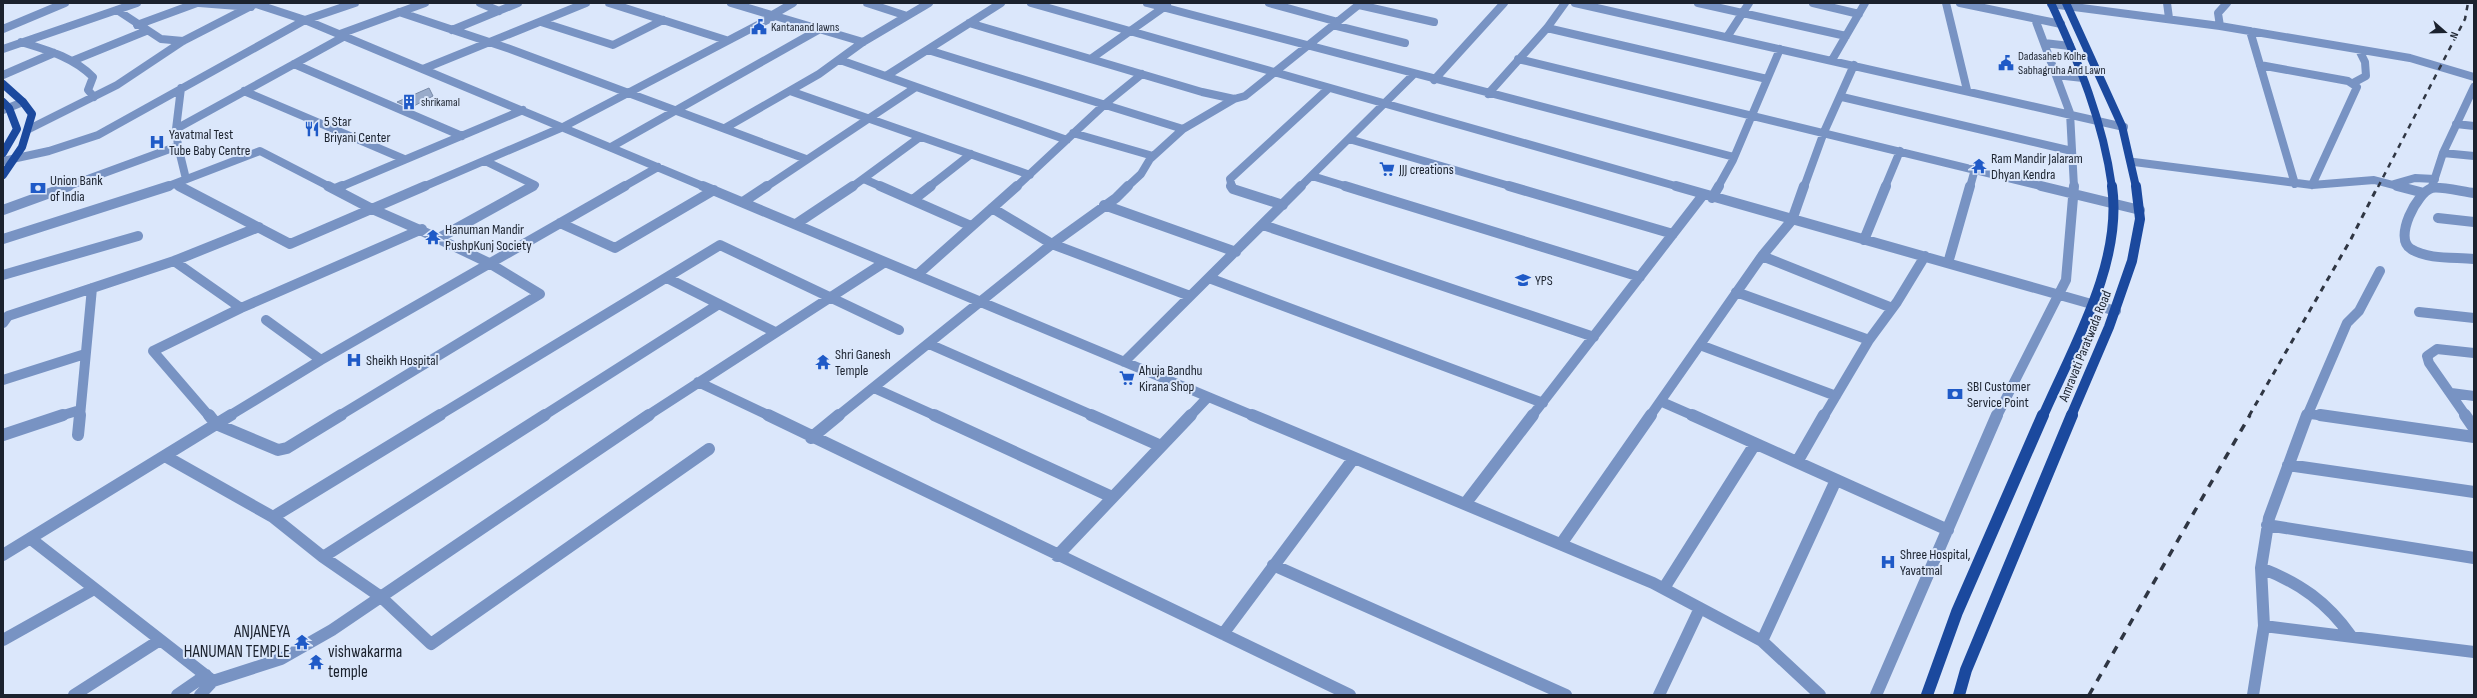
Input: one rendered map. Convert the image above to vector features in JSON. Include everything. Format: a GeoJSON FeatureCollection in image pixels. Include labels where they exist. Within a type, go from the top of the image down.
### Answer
{"type":"FeatureCollection","features":[{"type":"Feature","properties":{"kind":"main road","name":"Amravati Paratwada Road"},"geometry":{"type":"LineString","coordinates":[[1928,695],[1957,612],[2092,304],[2109,255],[2115,192],[2100,121],[2051,3]]}},
{"type":"Feature","properties":{"kind":"main road","name":"Amravati Paratwada Road"},"geometry":{"type":"LineString","coordinates":[[1959,695],[1966,670],[2018,542],[2116,311],[2133,260],[2140,210],[2134,162],[2124,127],[2067,4]]}},
{"type":"Feature","properties":{"kind":"main road"},"geometry":{"type":"LineString","coordinates":[[3,84],[23,102],[32,114],[28,138],[16,159],[3,175]]}},
{"type":"Feature","properties":{"kind":"main road"},"geometry":{"type":"LineString","coordinates":[[3,153],[17,129],[5,107]]}},
{"type":"Feature","properties":{"kind":"street"},"geometry":{"type":"LineString","coordinates":[[3,29],[65,3]]}},
{"type":"Feature","properties":{"kind":"street"},"geometry":{"type":"LineString","coordinates":[[3,49],[137,3]]}},
{"type":"Feature","properties":{"kind":"street"},"geometry":{"type":"LineString","coordinates":[[137,25],[198,3],[255,4],[305,20],[1664,588],[1762,641],[1820,695]]}},
{"type":"Feature","properties":{"kind":"street"},"geometry":{"type":"LineString","coordinates":[[266,7],[277,3]]}},
{"type":"Feature","properties":{"kind":"street"},"geometry":{"type":"LineString","coordinates":[[3,161],[16,159],[98,135],[305,20],[355,3]]}},
{"type":"Feature","properties":{"kind":"street"},"geometry":{"type":"LineString","coordinates":[[176,129],[294,64],[342,35],[425,3]]}},
{"type":"Feature","properties":{"kind":"street"},"geometry":{"type":"LineString","coordinates":[[480,3],[499,11]]}},
{"type":"Feature","properties":{"kind":"street"},"geometry":{"type":"LineString","coordinates":[[452,30],[518,3]]}},
{"type":"Feature","properties":{"kind":"street"},"geometry":{"type":"LineString","coordinates":[[423,69],[586,3]]}},
{"type":"Feature","properties":{"kind":"street"},"geometry":{"type":"LineString","coordinates":[[609,3],[726,40]]}},
{"type":"Feature","properties":{"kind":"street"},"geometry":{"type":"LineString","coordinates":[[731,3],[775,14],[863,42]]}},
{"type":"Feature","properties":{"kind":"street"},"geometry":{"type":"LineString","coordinates":[[176,184],[290,244],[563,127],[793,3]]}},
{"type":"Feature","properties":{"kind":"street"},"geometry":{"type":"LineString","coordinates":[[867,3],[907,16]]}},
{"type":"Feature","properties":{"kind":"street"},"geometry":{"type":"LineString","coordinates":[[726,128],[790,91],[840,60],[863,42],[930,3]]}},
{"type":"Feature","properties":{"kind":"street"},"geometry":{"type":"LineString","coordinates":[[886,76],[1001,3]]}},
{"type":"Feature","properties":{"kind":"street"},"geometry":{"type":"LineString","coordinates":[[1031,3],[1792,220],[2060,293],[2116,311]]}},
{"type":"Feature","properties":{"kind":"street"},"geometry":{"type":"LineString","coordinates":[[1147,3],[1166,5],[1306,46],[1413,75],[1734,157]]}},
{"type":"Feature","properties":{"kind":"street"},"geometry":{"type":"LineString","coordinates":[[1269,3],[1295,6],[1335,23],[1405,43]]}},
{"type":"Feature","properties":{"kind":"street"},"geometry":{"type":"LineString","coordinates":[[1434,80],[1504,3]]}},
{"type":"Feature","properties":{"kind":"street"},"geometry":{"type":"LineString","coordinates":[[1488,94],[1547,28],[1565,3]]}},
{"type":"Feature","properties":{"kind":"street"},"geometry":{"type":"LineString","coordinates":[[1575,3],[1591,4],[1727,37],[2070,113],[2124,127]]}},
{"type":"Feature","properties":{"kind":"street"},"geometry":{"type":"LineString","coordinates":[[1698,3],[1846,36]]}},
{"type":"Feature","properties":{"kind":"street"},"geometry":{"type":"LineString","coordinates":[[1727,37],[1741,13],[1749,3]]}},
{"type":"Feature","properties":{"kind":"street"},"geometry":{"type":"LineString","coordinates":[[1813,3],[1859,14]]}},
{"type":"Feature","properties":{"kind":"street"},"geometry":{"type":"LineString","coordinates":[[1832,60],[1865,3]]}},
{"type":"Feature","properties":{"kind":"street"},"geometry":{"type":"LineString","coordinates":[[1946,3],[1967,90]]}},
{"type":"Feature","properties":{"kind":"street"},"geometry":{"type":"LineString","coordinates":[[1960,3],[2061,24]]}},
{"type":"Feature","properties":{"kind":"street"},"geometry":{"type":"LineString","coordinates":[[2051,3],[2169,18],[2422,61],[2474,77]]}},
{"type":"Feature","properties":{"kind":"street"},"geometry":{"type":"LineString","coordinates":[[2167,3],[2169,18]]}},
{"type":"Feature","properties":{"kind":"street"},"geometry":{"type":"LineString","coordinates":[[2220,26],[2218,13],[2227,3]]}},
{"type":"Feature","properties":{"kind":"street"},"geometry":{"type":"LineString","coordinates":[[29,130],[94,97],[137,73],[183,41],[255,4]]}},
{"type":"Feature","properties":{"kind":"street"},"geometry":{"type":"LineString","coordinates":[[811,438],[1052,244],[1128,188],[1153,156],[1183,129],[1234,99],[1245,96],[1273,72],[1360,4],[1434,22]]}},
{"type":"Feature","properties":{"kind":"street"},"geometry":{"type":"LineString","coordinates":[[1092,58],[1132,31],[1166,5]]}},
{"type":"Feature","properties":{"kind":"street"},"geometry":{"type":"LineString","coordinates":[[117,10],[137,25],[161,39],[183,41]]}},
{"type":"Feature","properties":{"kind":"street"},"geometry":{"type":"LineString","coordinates":[[399,12],[489,42],[726,128],[806,159]]}},
{"type":"Feature","properties":{"kind":"street"},"geometry":{"type":"LineString","coordinates":[[1876,695],[2001,407],[2066,280],[2073,194],[2070,113],[2035,19]]}},
{"type":"Feature","properties":{"kind":"street"},"geometry":{"type":"LineString","coordinates":[[540,22],[613,45],[663,20]]}},
{"type":"Feature","properties":{"kind":"street"},"geometry":{"type":"LineString","coordinates":[[969,23],[1092,58],[1202,92],[1234,99]]}},
{"type":"Feature","properties":{"kind":"street"},"geometry":{"type":"LineString","coordinates":[[611,147],[820,28]]}},
{"type":"Feature","properties":{"kind":"street"},"geometry":{"type":"LineString","coordinates":[[1547,28],[1767,79]]}},
{"type":"Feature","properties":{"kind":"street"},"geometry":{"type":"LineString","coordinates":[[72,61],[146,30]]}},
{"type":"Feature","properties":{"kind":"street"},"geometry":{"type":"LineString","coordinates":[[2250,31],[2295,184]]}},
{"type":"Feature","properties":{"kind":"street"},"geometry":{"type":"LineString","coordinates":[[3,40],[54,53],[72,61],[88,71],[93,77],[88,90],[94,97]]}},
{"type":"Feature","properties":{"kind":"street"},"geometry":{"type":"LineString","coordinates":[[2044,43],[2070,46]]}},
{"type":"Feature","properties":{"kind":"street"},"geometry":{"type":"LineString","coordinates":[[1465,504],[1673,234],[1707,196],[1734,157],[1780,49]]}},
{"type":"Feature","properties":{"kind":"street"},"geometry":{"type":"LineString","coordinates":[[928,50],[1183,129]]}},
{"type":"Feature","properties":{"kind":"street"},"geometry":{"type":"LineString","coordinates":[[2353,83],[2366,76],[2365,62],[2359,50]]}},
{"type":"Feature","properties":{"kind":"street"},"geometry":{"type":"LineString","coordinates":[[3,75],[54,53]]}},
{"type":"Feature","properties":{"kind":"street"},"geometry":{"type":"LineString","coordinates":[[1518,59],[1824,132],[2140,210]]}},
{"type":"Feature","properties":{"kind":"street"},"geometry":{"type":"LineString","coordinates":[[840,60],[1070,136],[1153,156]]}},
{"type":"Feature","properties":{"kind":"street"},"geometry":{"type":"LineString","coordinates":[[294,64],[462,136]]}},
{"type":"Feature","properties":{"kind":"street"},"geometry":{"type":"LineString","coordinates":[[1561,544],[1662,402],[1736,292],[1762,256],[1792,220],[1824,132],[1842,97],[1854,65]]}},
{"type":"Feature","properties":{"kind":"street"},"geometry":{"type":"LineString","coordinates":[[2260,65],[2353,83],[2357,87],[2312,185]]}},
{"type":"Feature","properties":{"kind":"street"},"geometry":{"type":"LineString","coordinates":[[917,275],[1030,175],[1105,104],[1142,74]]}},
{"type":"Feature","properties":{"kind":"street"},"geometry":{"type":"LineString","coordinates":[[2056,74],[2083,78]]}},
{"type":"Feature","properties":{"kind":"street"},"geometry":{"type":"LineString","coordinates":[[1124,362],[1413,75]]}},
{"type":"Feature","properties":{"kind":"street"},"geometry":{"type":"LineString","coordinates":[[743,202],[916,86]]}},
{"type":"Feature","properties":{"kind":"street"},"geometry":{"type":"LineString","coordinates":[[2474,87],[2443,153],[2431,187],[2407,219],[2404,230],[2406,244],[2410,249],[2425,255],[2474,259]]}},
{"type":"Feature","properties":{"kind":"street"},"geometry":{"type":"LineString","coordinates":[[181,88],[176,129],[178,146],[186,179]]}},
{"type":"Feature","properties":{"kind":"street"},"geometry":{"type":"LineString","coordinates":[[1283,205],[1233,189],[1229,182],[1230,179],[1329,88]]}},
{"type":"Feature","properties":{"kind":"street"},"geometry":{"type":"LineString","coordinates":[[244,91],[404,159]]}},
{"type":"Feature","properties":{"kind":"street"},"geometry":{"type":"LineString","coordinates":[[790,91],[1030,175]]}},
{"type":"Feature","properties":{"kind":"street"},"geometry":{"type":"LineString","coordinates":[[1842,97],[2072,151]]}},
{"type":"Feature","properties":{"kind":"street"},"geometry":{"type":"LineString","coordinates":[[5,107],[23,102]]}},
{"type":"Feature","properties":{"kind":"street"},"geometry":{"type":"LineString","coordinates":[[335,189],[523,110]]}},
{"type":"Feature","properties":{"kind":"street"},"geometry":{"type":"LineString","coordinates":[[2456,124],[2474,126]]}},
{"type":"Feature","properties":{"kind":"street"},"geometry":{"type":"LineString","coordinates":[[796,224],[864,179],[920,137]]}},
{"type":"Feature","properties":{"kind":"street"},"geometry":{"type":"LineString","coordinates":[[1349,140],[1673,234]]}},
{"type":"Feature","properties":{"kind":"street"},"geometry":{"type":"LineString","coordinates":[[3,210],[178,146]]}},
{"type":"Feature","properties":{"kind":"street"},"geometry":{"type":"LineString","coordinates":[[3,239],[176,184],[260,151],[372,209],[422,229],[489,263],[540,294],[287,448],[275,450],[216,424],[153,351],[240,308],[422,229]]}},
{"type":"Feature","properties":{"kind":"street"},"geometry":{"type":"LineString","coordinates":[[1864,240],[1900,151]]}},
{"type":"Feature","properties":{"kind":"street"},"geometry":{"type":"LineString","coordinates":[[2443,153],[2474,156]]}},
{"type":"Feature","properties":{"kind":"street"},"geometry":{"type":"LineString","coordinates":[[912,200],[971,154]]}},
{"type":"Feature","properties":{"kind":"street"},"geometry":{"type":"LineString","coordinates":[[439,238],[535,185],[485,161]]}},
{"type":"Feature","properties":{"kind":"street"},"geometry":{"type":"LineString","coordinates":[[2134,162],[2295,184],[2312,185],[2367,180],[2474,193]]}},
{"type":"Feature","properties":{"kind":"street"},"geometry":{"type":"LineString","coordinates":[[3,555],[321,360],[658,167]]}},
{"type":"Feature","properties":{"kind":"street"},"geometry":{"type":"LineString","coordinates":[[1948,263],[1975,169]]}},
{"type":"Feature","properties":{"kind":"street"},"geometry":{"type":"LineString","coordinates":[[1312,176],[1640,277]]}},
{"type":"Feature","properties":{"kind":"street"},"geometry":{"type":"LineString","coordinates":[[2394,184],[2415,178],[2431,187]]}},
{"type":"Feature","properties":{"kind":"street"},"geometry":{"type":"LineString","coordinates":[[864,179],[971,226]]}},
{"type":"Feature","properties":{"kind":"street"},"geometry":{"type":"LineString","coordinates":[[560,223],[615,248],[714,190]]}},
{"type":"Feature","properties":{"kind":"street"},"geometry":{"type":"LineString","coordinates":[[1104,205],[1236,252]]}},
{"type":"Feature","properties":{"kind":"street"},"geometry":{"type":"LineString","coordinates":[[992,208],[1052,244],[1190,296]]}},
{"type":"Feature","properties":{"kind":"street"},"geometry":{"type":"LineString","coordinates":[[2438,218],[2474,222]]}},
{"type":"Feature","properties":{"kind":"street"},"geometry":{"type":"LineString","coordinates":[[1262,225],[1594,337]]}},
{"type":"Feature","properties":{"kind":"street"},"geometry":{"type":"LineString","coordinates":[[3,323],[8,316],[174,261],[259,228]]}},
{"type":"Feature","properties":{"kind":"street"},"geometry":{"type":"LineString","coordinates":[[3,274],[138,236]]}},
{"type":"Feature","properties":{"kind":"street"},"geometry":{"type":"LineString","coordinates":[[273,517],[720,245],[899,330]]}},
{"type":"Feature","properties":{"kind":"street"},"geometry":{"type":"LineString","coordinates":[[1762,256],[1892,308]]}},
{"type":"Feature","properties":{"kind":"street"},"geometry":{"type":"LineString","coordinates":[[1797,462],[1869,340],[1892,308],[1925,256]]}},
{"type":"Feature","properties":{"kind":"street"},"geometry":{"type":"LineString","coordinates":[[174,261],[240,308]]}},
{"type":"Feature","properties":{"kind":"street"},"geometry":{"type":"LineString","coordinates":[[177,695],[210,678],[281,659],[332,630],[698,382],[885,262]]}},
{"type":"Feature","properties":{"kind":"street"},"geometry":{"type":"LineString","coordinates":[[2253,695],[2264,626],[2261,568],[2267,525],[2288,465],[2347,323],[2360,311],[2380,271]]}},
{"type":"Feature","properties":{"kind":"street"},"geometry":{"type":"LineString","coordinates":[[667,278],[775,332]]}},
{"type":"Feature","properties":{"kind":"street"},"geometry":{"type":"LineString","coordinates":[[1209,278],[1543,403]]}},
{"type":"Feature","properties":{"kind":"street"},"geometry":{"type":"LineString","coordinates":[[78,435],[92,288]]}},
{"type":"Feature","properties":{"kind":"street"},"geometry":{"type":"LineString","coordinates":[[1736,292],[1869,340]]}},
{"type":"Feature","properties":{"kind":"street"},"geometry":{"type":"LineString","coordinates":[[323,557],[719,304]]}},
{"type":"Feature","properties":{"kind":"street"},"geometry":{"type":"LineString","coordinates":[[2419,312],[2474,318]]}},
{"type":"Feature","properties":{"kind":"street"},"geometry":{"type":"LineString","coordinates":[[266,320],[321,360]]}},
{"type":"Feature","properties":{"kind":"street"},"geometry":{"type":"LineString","coordinates":[[929,344],[1161,446]]}},
{"type":"Feature","properties":{"kind":"street"},"geometry":{"type":"LineString","coordinates":[[1700,345],[1836,396]]}},
{"type":"Feature","properties":{"kind":"street"},"geometry":{"type":"LineString","coordinates":[[2474,353],[2437,349],[2427,356],[2474,428]]}},
{"type":"Feature","properties":{"kind":"street"},"geometry":{"type":"LineString","coordinates":[[3,380],[85,354]]}},
{"type":"Feature","properties":{"kind":"street"},"geometry":{"type":"LineString","coordinates":[[698,382],[811,438],[1350,695]]}},
{"type":"Feature","properties":{"kind":"street"},"geometry":{"type":"LineString","coordinates":[[874,388],[1112,497]]}},
{"type":"Feature","properties":{"kind":"street"},"geometry":{"type":"LineString","coordinates":[[2451,394],[2474,396]]}},
{"type":"Feature","properties":{"kind":"street"},"geometry":{"type":"LineString","coordinates":[[1057,556],[1208,397]]}},
{"type":"Feature","properties":{"kind":"street"},"geometry":{"type":"LineString","coordinates":[[1662,402],[1948,530]]}},
{"type":"Feature","properties":{"kind":"street"},"geometry":{"type":"LineString","coordinates":[[3,435],[80,410]]}},
{"type":"Feature","properties":{"kind":"street"},"geometry":{"type":"LineString","coordinates":[[2310,414],[2474,437]]}},
{"type":"Feature","properties":{"kind":"street"},"geometry":{"type":"LineString","coordinates":[[1664,588],[1755,444]]}},
{"type":"Feature","properties":{"kind":"street"},"geometry":{"type":"LineString","coordinates":[[165,456],[273,517],[323,557],[381,597],[431,644],[709,449]]}},
{"type":"Feature","properties":{"kind":"street"},"geometry":{"type":"LineString","coordinates":[[1223,634],[1354,458]]}},
{"type":"Feature","properties":{"kind":"street"},"geometry":{"type":"LineString","coordinates":[[2288,465],[2474,492]]}},
{"type":"Feature","properties":{"kind":"street"},"geometry":{"type":"LineString","coordinates":[[1762,641],[1836,480]]}},
{"type":"Feature","properties":{"kind":"street"},"geometry":{"type":"LineString","coordinates":[[2267,525],[2474,558]]}},
{"type":"Feature","properties":{"kind":"street"},"geometry":{"type":"LineString","coordinates":[[31,539],[210,678]]}},
{"type":"Feature","properties":{"kind":"street"},"geometry":{"type":"LineString","coordinates":[[1273,565],[1566,695]]}},
{"type":"Feature","properties":{"kind":"street"},"geometry":{"type":"LineString","coordinates":[[2261,568],[2288,578],[2308,589],[2334,612],[2352,636]]}},
{"type":"Feature","properties":{"kind":"street"},"geometry":{"type":"LineString","coordinates":[[3,640],[94,589]]}},
{"type":"Feature","properties":{"kind":"street"},"geometry":{"type":"LineString","coordinates":[[1659,695],[1700,608]]}},
{"type":"Feature","properties":{"kind":"street"},"geometry":{"type":"LineString","coordinates":[[2264,626],[2474,652]]}},
{"type":"Feature","properties":{"kind":"street"},"geometry":{"type":"LineString","coordinates":[[74,695],[160,640]]}},
{"type":"Feature","properties":{"kind":"street"},"geometry":{"type":"LineString","coordinates":[[200,695],[210,678]]}},
{"type":"Feature","properties":{"kind":"building"},"geometry":{"type":"Polygon","coordinates":[[[429,88],[433,96],[410,108],[397,102],[429,88]]]}},
{"type":"Feature","properties":{"kind":"railway"},"geometry":{"type":"LineString","coordinates":[[2378,187],[2465,19],[2468,3]]}},
{"type":"Feature","properties":{"kind":"railway"},"geometry":{"type":"LineString","coordinates":[[2249,416],[2351,239],[2378,186]]}},
{"type":"Feature","properties":{"kind":"railway"},"geometry":{"type":"LineString","coordinates":[[2089,695],[2250,415]]}},
{"type":"Feature","properties":{"kind":"place","name":"Kantanand lawns"},"geometry":{"type":"Point","coordinates":[759,27]}},
{"type":"Feature","properties":{"kind":"place","name":"Dadasaheb Kolhe Sabhagruha And Lawn"},"geometry":{"type":"Point","coordinates":[2006,63]}},
{"type":"Feature","properties":{"kind":"place","name":"shrikamal"},"geometry":{"type":"Point","coordinates":[409,102]}},
{"type":"Feature","properties":{"kind":"place","name":"5 Star Briyani Center"},"geometry":{"type":"Point","coordinates":[312,129]}},
{"type":"Feature","properties":{"kind":"place","name":"Yavatmal Test Tube Baby Centre"},"geometry":{"type":"Point","coordinates":[157,142]}},
{"type":"Feature","properties":{"kind":"place","name":"Ram Mandir Jalaram Dhyan Kendra"},"geometry":{"type":"Point","coordinates":[1979,166]}},
{"type":"Feature","properties":{"kind":"place","name":"JJJ creations"},"geometry":{"type":"Point","coordinates":[1387,169]}},
{"type":"Feature","properties":{"kind":"place","name":"Union Bank of India"},"geometry":{"type":"Point","coordinates":[38,188]}},
{"type":"Feature","properties":{"kind":"place","name":"Hanuman Mandir PushpKunj Society"},"geometry":{"type":"Point","coordinates":[433,237]}},
{"type":"Feature","properties":{"kind":"place","name":"YPS"},"geometry":{"type":"Point","coordinates":[1523,280]}},
{"type":"Feature","properties":{"kind":"place","name":"Sheikh Hospital"},"geometry":{"type":"Point","coordinates":[354,360]}},
{"type":"Feature","properties":{"kind":"place","name":"Shri Ganesh Temple"},"geometry":{"type":"Point","coordinates":[823,362]}},
{"type":"Feature","properties":{"kind":"place","name":"Ahuja Bandhu Kirana Shop"},"geometry":{"type":"Point","coordinates":[1127,378]}},
{"type":"Feature","properties":{"kind":"place","name":"SBI Customer Service Point"},"geometry":{"type":"Point","coordinates":[1955,394]}},
{"type":"Feature","properties":{"kind":"place","name":"Shree Hospital, Yavatmal"},"geometry":{"type":"Point","coordinates":[1888,562]}},
{"type":"Feature","properties":{"kind":"place","name":"ANJANEYA HANUMAN TEMPLE"},"geometry":{"type":"Point","coordinates":[302,642]}},
{"type":"Feature","properties":{"kind":"place","name":"vishwakarma temple"},"geometry":{"type":"Point","coordinates":[316,662]}}]}
